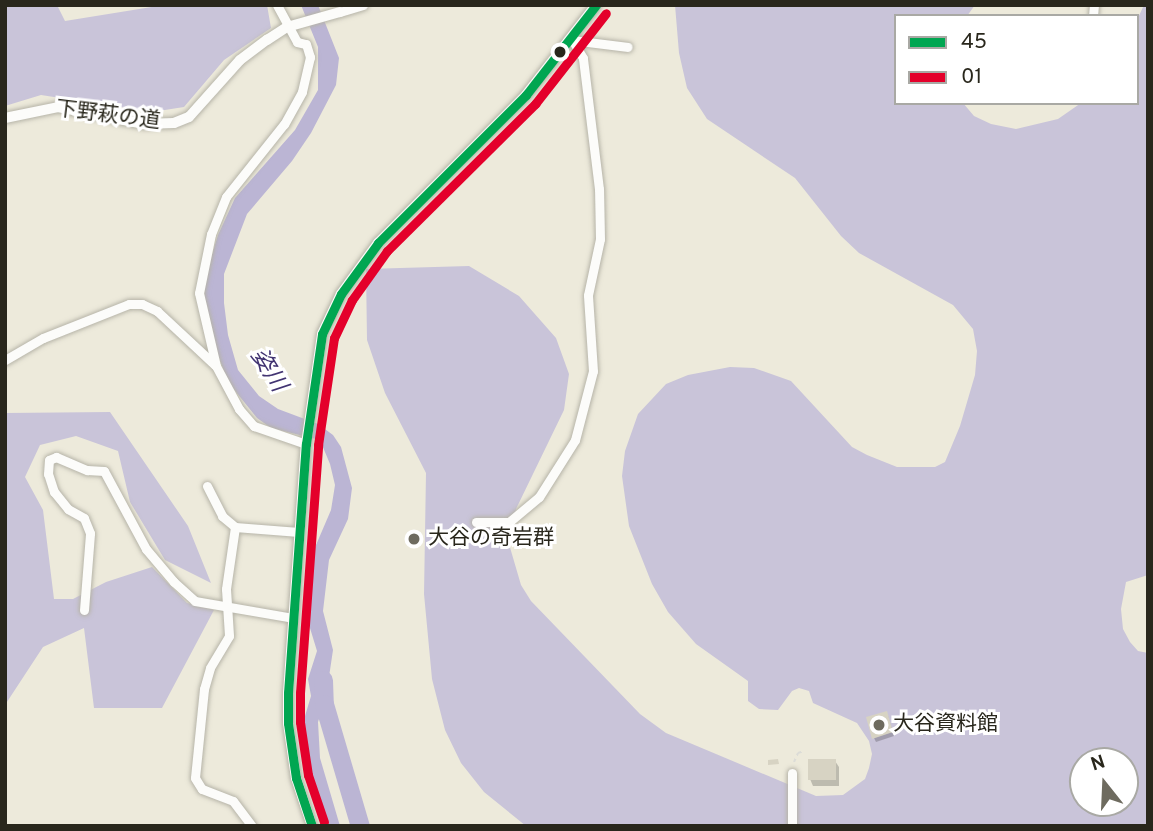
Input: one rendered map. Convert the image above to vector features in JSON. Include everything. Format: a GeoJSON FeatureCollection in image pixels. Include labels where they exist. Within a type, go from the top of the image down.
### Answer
{"type":"FeatureCollection","features":[{"type":"Feature","properties":{"kind":"street"},"geometry":{"type":"LineString","coordinates":[[277,5],[297,42],[306,44],[310,57],[302,92],[284,124],[226,197],[211,234],[202,267],[199,293],[216,366],[227,392],[254,426],[306,444]]}},
{"type":"Feature","properties":{"kind":"street"},"geometry":{"type":"LineString","coordinates":[[340,12],[363,5]]}},
{"type":"Feature","properties":{"kind":"street"},"geometry":{"type":"LineString","coordinates":[[312,826],[296,778],[288,723],[306,444],[322,334],[334,307],[378,243],[526,95],[572,40],[596,5]]}},
{"type":"Feature","properties":{"kind":"street","name":"下野萩の道"},"geometry":{"type":"LineString","coordinates":[[5,118],[58,107],[144,124],[174,124],[189,117],[240,60],[287,27],[340,12]]}},
{"type":"Feature","properties":{"kind":"street"},"geometry":{"type":"LineString","coordinates":[[572,40],[628,47]]}},
{"type":"Feature","properties":{"kind":"street"},"geometry":{"type":"LineString","coordinates":[[476,522],[509,522],[539,497],[575,440],[593,371],[588,295],[600,239],[599,189],[583,58],[572,40]]}},
{"type":"Feature","properties":{"kind":"street"},"geometry":{"type":"LineString","coordinates":[[5,360],[43,338],[130,304],[142,304],[157,311],[216,366]]}},
{"type":"Feature","properties":{"kind":"street"},"geometry":{"type":"LineString","coordinates":[[84,610],[90,533],[84,518],[68,509],[54,492],[48,474],[49,460],[56,457],[87,470],[104,471],[146,549],[174,582],[195,600],[293,618]]}},
{"type":"Feature","properties":{"kind":"street"},"geometry":{"type":"LineString","coordinates":[[207,486],[222,516],[235,527],[299,532]]}},
{"type":"Feature","properties":{"kind":"street"},"geometry":{"type":"LineString","coordinates":[[235,527],[227,606],[229,636],[210,667],[204,689],[195,778],[202,789],[233,801],[252,826]]}},
{"type":"Feature","properties":{"kind":"street"},"geometry":{"type":"LineString","coordinates":[[792,773],[792,826]]}},
{"type":"Feature","properties":{"kind":"path"},"geometry":{"type":"LineString","coordinates":[[792,773],[798,753],[803,751]]}},
{"type":"Feature","properties":{"kind":"shaded area"},"geometry":{"type":"Polygon","coordinates":[[[5,5],[57,5],[65,21],[164,5],[267,5],[271,28],[224,60],[184,107],[152,112],[41,95],[5,106],[5,5]]]}},
{"type":"Feature","properties":{"kind":"shaded area"},"geometry":{"type":"Polygon","coordinates":[[[301,5],[318,5],[339,58],[336,85],[311,133],[292,161],[247,214],[224,274],[224,303],[228,335],[238,370],[259,396],[278,409],[318,424],[333,435],[341,447],[352,488],[348,519],[329,560],[323,611],[333,650],[326,697],[318,722],[320,758],[340,826],[330,826],[303,758],[305,716],[311,696],[308,679],[317,651],[306,615],[310,559],[331,510],[335,485],[330,464],[320,440],[271,428],[257,418],[228,382],[215,347],[204,301],[205,277],[218,235],[235,198],[295,130],[318,90],[318,47],[301,5]]]}},
{"type":"Feature","properties":{"kind":"shaded area"},"geometry":{"type":"Polygon","coordinates":[[[675,5],[975,5],[968,14],[894,14],[894,105],[965,105],[974,116],[991,124],[1016,129],[1058,119],[1078,105],[1139,105],[1139,16],[1144,5],[1148,5],[1148,575],[1126,582],[1121,609],[1123,629],[1130,642],[1138,651],[1148,653],[1148,826],[526,826],[484,792],[461,763],[445,730],[432,679],[424,594],[426,473],[385,393],[367,340],[366,269],[469,266],[519,296],[556,338],[569,374],[564,410],[516,509],[509,544],[521,585],[531,601],[640,714],[666,733],[816,796],[843,795],[865,779],[872,754],[869,741],[857,723],[813,703],[809,691],[799,688],[792,691],[778,710],[759,709],[748,701],[748,681],[696,644],[668,612],[652,584],[629,526],[622,476],[625,451],[638,414],[666,384],[688,375],[730,367],[754,368],[791,381],[852,447],[897,467],[935,467],[945,462],[960,426],[975,375],[977,351],[973,329],[953,305],[859,253],[841,236],[795,178],[707,119],[687,88],[679,53],[675,5]]]}},
{"type":"Feature","properties":{"kind":"shaded area"},"geometry":{"type":"Polygon","coordinates":[[[110,412],[188,526],[211,583],[165,560],[130,502],[118,451],[76,436],[40,445],[25,477],[43,510],[54,599],[73,599],[106,582],[152,567],[187,603],[214,610],[162,708],[94,708],[84,628],[43,647],[5,705],[5,413],[110,412]]]}},
{"type":"Feature","properties":{"kind":"building","name":"大谷資料館"},"geometry":{"type":"Polygon","coordinates":[[[887,711],[893,732],[872,739],[866,717],[887,711]]]}},
{"type":"Feature","properties":{"kind":"building"},"geometry":{"type":"Polygon","coordinates":[[[778,759],[779,764],[768,765],[768,760],[778,759]]]}},
{"type":"Feature","properties":{"kind":"building"},"geometry":{"type":"Polygon","coordinates":[[[808,759],[836,759],[836,780],[808,780],[808,759]]]}},
{"type":"Feature","properties":{"kind":"waterway","name":"姿川"},"geometry":{"type":"LineString","coordinates":[[323,680],[324,704],[360,826]]}},
{"type":"Feature","properties":{"kind":"transit line","name":"45"},"geometry":{"type":"LineString","coordinates":[[312,826],[296,778],[288,723],[288,693],[306,444],[322,334],[341,294],[378,243],[526,95],[596,5]]}},
{"type":"Feature","properties":{"kind":"transit line","name":"01"},"geometry":{"type":"LineString","coordinates":[[324,822],[308,775],[300,722],[300,693],[318,445],[334,338],[352,300],[387,251],[535,104],[606,13]]}},
{"type":"Feature","properties":{"kind":"place","name":"大谷の奇岩群"},"geometry":{"type":"Point","coordinates":[414,539]}},
{"type":"Feature","properties":{"kind":"place","name":"大谷資料館"},"geometry":{"type":"Point","coordinates":[879,725]}}]}
